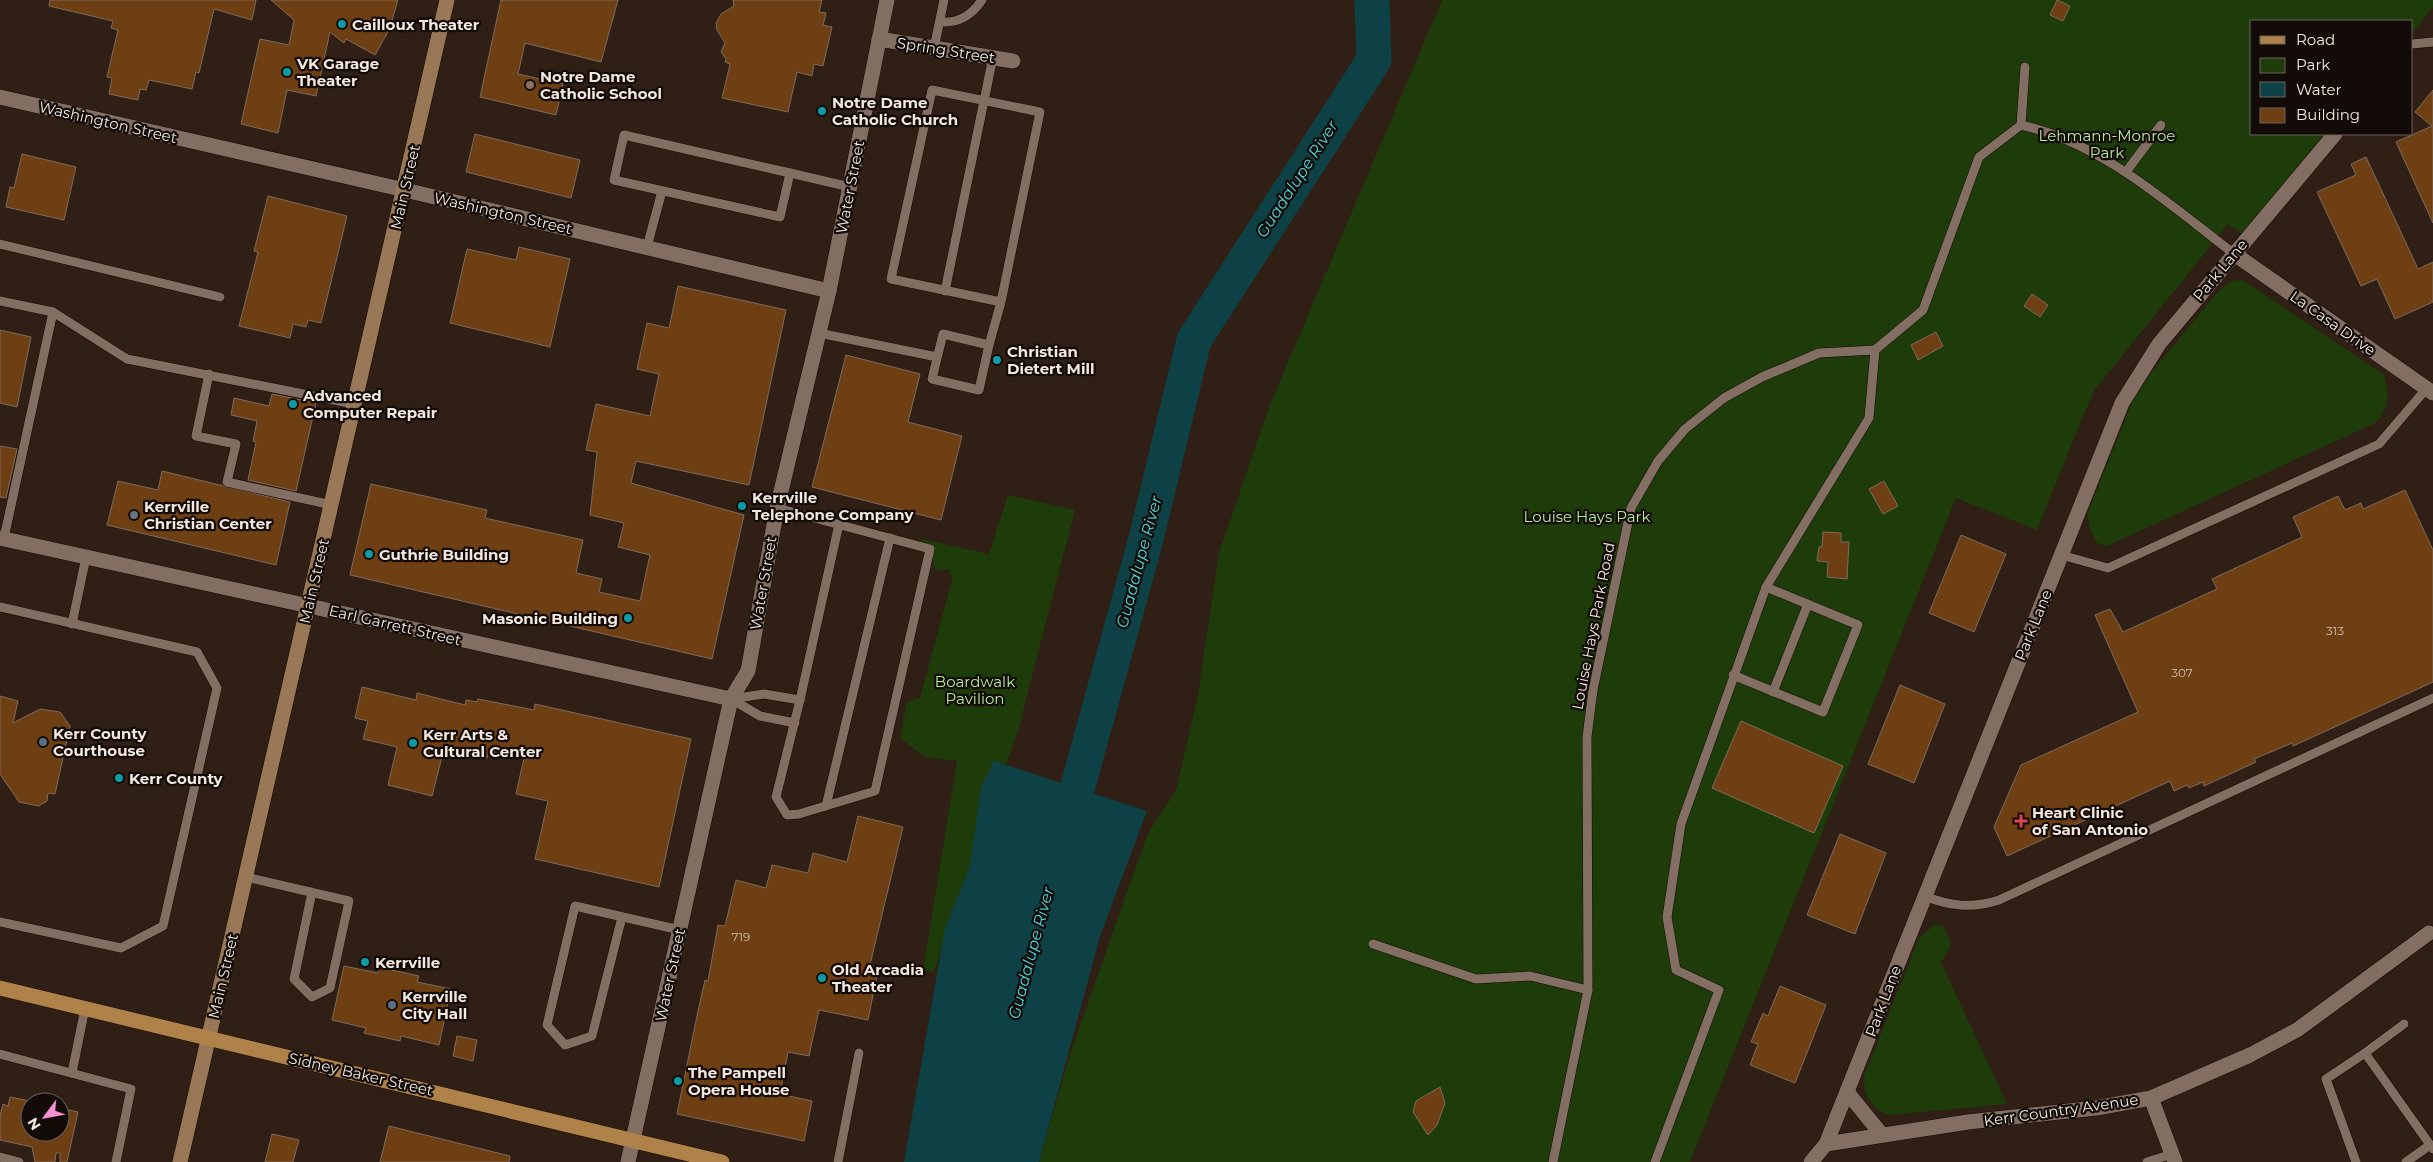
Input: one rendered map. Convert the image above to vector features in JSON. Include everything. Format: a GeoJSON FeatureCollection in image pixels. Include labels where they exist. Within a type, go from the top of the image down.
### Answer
{"type":"FeatureCollection","features":[{"type":"Feature","properties":{"kind":"main road","name":"Main Street"},"geometry":{"type":"LineString","coordinates":[[180,1162],[405,190],[447,0]]}},
{"type":"Feature","properties":{"kind":"main road","name":"Sidney Baker Street"},"geometry":{"type":"LineString","coordinates":[[0,988],[722,1162]]}},
{"type":"Feature","properties":{"kind":"street","name":"Water Street"},"geometry":{"type":"LineString","coordinates":[[628,1162],[731,699],[748,671],[777,508],[829,291],[888,0]]}},
{"type":"Feature","properties":{"kind":"street","name":"Spring Street"},"geometry":{"type":"LineString","coordinates":[[879,39],[1013,61]]}},
{"type":"Feature","properties":{"kind":"street","name":"Washington Street"},"geometry":{"type":"LineString","coordinates":[[0,97],[405,190],[829,291]]}},
{"type":"Feature","properties":{"kind":"street","name":"Park Lane"},"geometry":{"type":"LineString","coordinates":[[1811,1162],[1826,1144],[2122,403],[2132,383],[2159,344],[2233,253],[2334,135]]}},
{"type":"Feature","properties":{"kind":"street","name":"La Casa Drive"},"geometry":{"type":"LineString","coordinates":[[2233,253],[2430,390]]}},
{"type":"Feature","properties":{"kind":"street","name":"Earl Garrett Street"},"geometry":{"type":"LineString","coordinates":[[2,538],[731,699]]}},
{"type":"Feature","properties":{"kind":"street","name":"Kerr Country Avenue"},"geometry":{"type":"LineString","coordinates":[[1826,1144],[1968,1122],[2096,1108],[2151,1098],[2250,1056],[2297,1030],[2429,933]]}},
{"type":"Feature","properties":{"kind":"street"},"geometry":{"type":"LineString","coordinates":[[1847,1092],[1882,1135]]}},
{"type":"Feature","properties":{"kind":"street"},"geometry":{"type":"LineString","coordinates":[[2151,1098],[2173,1158]]}},
{"type":"Feature","properties":{"kind":"lane"},"geometry":{"type":"LineString","coordinates":[[934,48],[944,0]]}},
{"type":"Feature","properties":{"kind":"lane"},"geometry":{"type":"LineString","coordinates":[[940,22],[955,23],[974,12],[982,0]]}},
{"type":"Feature","properties":{"kind":"lane"},"geometry":{"type":"LineString","coordinates":[[2413,44],[2433,42]]}},
{"type":"Feature","properties":{"kind":"lane"},"geometry":{"type":"LineString","coordinates":[[945,291],[993,58]]}},
{"type":"Feature","properties":{"kind":"lane"},"geometry":{"type":"LineString","coordinates":[[1655,1162],[1719,990],[1676,970],[1667,917],[1681,824],[1766,587],[1869,418],[1875,350],[1923,310],[1979,157],[2021,125],[2025,66]]}},
{"type":"Feature","properties":{"kind":"lane"},"geometry":{"type":"LineString","coordinates":[[989,345],[943,334],[932,379],[979,390],[1001,302],[1040,112],[932,90],[891,280],[1001,302]]}},
{"type":"Feature","properties":{"kind":"lane"},"geometry":{"type":"LineString","coordinates":[[2021,125],[2049,132],[2126,172],[2233,253]]}},
{"type":"Feature","properties":{"kind":"lane"},"geometry":{"type":"LineString","coordinates":[[2126,172],[2162,125]]}},
{"type":"Feature","properties":{"kind":"lane"},"geometry":{"type":"LineString","coordinates":[[790,173],[780,218],[614,180],[624,135],[790,173],[850,187]]}},
{"type":"Feature","properties":{"kind":"lane"},"geometry":{"type":"LineString","coordinates":[[647,247],[662,191]]}},
{"type":"Feature","properties":{"kind":"lane"},"geometry":{"type":"LineString","coordinates":[[0,244],[220,296]]}},
{"type":"Feature","properties":{"kind":"lane"},"geometry":{"type":"LineString","coordinates":[[0,300],[53,312],[127,359],[354,404]]}},
{"type":"Feature","properties":{"kind":"lane"},"geometry":{"type":"LineString","coordinates":[[2,538],[53,312]]}},
{"type":"Feature","properties":{"kind":"lane"},"geometry":{"type":"LineString","coordinates":[[819,333],[937,358]]}},
{"type":"Feature","properties":{"kind":"lane","name":"Louise Hays Park Road"},"geometry":{"type":"LineString","coordinates":[[1553,1162],[1588,990],[1587,737],[1593,690],[1631,508],[1658,461],[1685,429],[1724,398],[1762,377],[1820,353],[1875,350]]}},
{"type":"Feature","properties":{"kind":"lane"},"geometry":{"type":"LineString","coordinates":[[209,374],[196,436],[236,444],[226,482],[332,505]]}},
{"type":"Feature","properties":{"kind":"lane"},"geometry":{"type":"LineString","coordinates":[[2061,555],[2108,568],[2379,444],[2430,390]]}},
{"type":"Feature","properties":{"kind":"lane"},"geometry":{"type":"LineString","coordinates":[[777,508],[839,524],[930,549],[874,791],[799,814],[787,815],[776,797],[795,723],[839,524]]}},
{"type":"Feature","properties":{"kind":"lane"},"geometry":{"type":"LineString","coordinates":[[826,806],[890,538]]}},
{"type":"Feature","properties":{"kind":"lane"},"geometry":{"type":"LineString","coordinates":[[72,624],[86,557]]}},
{"type":"Feature","properties":{"kind":"lane"},"geometry":{"type":"LineString","coordinates":[[1733,675],[1823,712],[1858,625],[1766,587]]}},
{"type":"Feature","properties":{"kind":"lane"},"geometry":{"type":"LineString","coordinates":[[1773,692],[1808,604]]}},
{"type":"Feature","properties":{"kind":"lane"},"geometry":{"type":"LineString","coordinates":[[0,608],[198,652],[217,688],[163,926],[121,948],[0,922]]}},
{"type":"Feature","properties":{"kind":"lane"},"geometry":{"type":"LineString","coordinates":[[731,699],[764,694],[800,700]]}},
{"type":"Feature","properties":{"kind":"lane"},"geometry":{"type":"LineString","coordinates":[[1924,896],[1946,904],[1966,907],[1998,900],[2433,698]]}},
{"type":"Feature","properties":{"kind":"lane"},"geometry":{"type":"LineString","coordinates":[[731,699],[760,716],[795,723]]}},
{"type":"Feature","properties":{"kind":"lane"},"geometry":{"type":"LineString","coordinates":[[246,877],[312,892],[349,901],[330,988],[312,997],[294,979],[312,892]]}},
{"type":"Feature","properties":{"kind":"lane"},"geometry":{"type":"LineString","coordinates":[[622,917],[592,1036],[565,1045],[547,1025],[575,906],[680,930]]}},
{"type":"Feature","properties":{"kind":"lane"},"geometry":{"type":"LineString","coordinates":[[1373,944],[1476,979],[1530,976],[1588,990]]}},
{"type":"Feature","properties":{"kind":"lane"},"geometry":{"type":"LineString","coordinates":[[72,1073],[85,1008]]}},
{"type":"Feature","properties":{"kind":"lane"},"geometry":{"type":"LineString","coordinates":[[2356,1162],[2326,1079],[2404,1024]]}},
{"type":"Feature","properties":{"kind":"lane"},"geometry":{"type":"LineString","coordinates":[[838,1162],[859,1053]]}},
{"type":"Feature","properties":{"kind":"lane"},"geometry":{"type":"LineString","coordinates":[[2365,1053],[2432,1147],[2406,1162]]}},
{"type":"Feature","properties":{"kind":"lane"},"geometry":{"type":"LineString","coordinates":[[0,1054],[131,1089],[116,1162]]}},
{"type":"Feature","properties":{"kind":"lane"},"geometry":{"type":"LineString","coordinates":[[0,1158],[19,1162]]}},
{"type":"Feature","properties":{"kind":"lane"},"geometry":{"type":"LineString","coordinates":[[2147,1162],[2173,1158]]}},
{"type":"Feature","properties":{"kind":"green space","name":"Louise Hays Park"},"geometry":{"type":"Polygon","coordinates":[[[1442,0],[2433,0],[2433,7],[2413,32],[2413,20],[2250,20],[2250,135],[2329,135],[2247,237],[2228,224],[2093,392],[2037,530],[1956,498],[1690,1162],[1039,1162],[1070,1054],[1148,833],[1176,791],[1198,695],[1219,553],[1269,407],[1442,0]]]}},
{"type":"Feature","properties":{"kind":"green space"},"geometry":{"type":"Polygon","coordinates":[[[2243,280],[2384,375],[2387,401],[2383,412],[2375,423],[2107,546],[2097,543],[2090,529],[2087,514],[2132,402],[2151,373],[2216,294],[2231,281],[2243,280]]]}},
{"type":"Feature","properties":{"kind":"green space","name":"Boardwalk Pavilion"},"geometry":{"type":"Polygon","coordinates":[[[1008,495],[1075,510],[1018,730],[934,972],[923,970],[957,761],[925,757],[900,738],[907,702],[920,698],[952,580],[949,569],[939,571],[935,569],[930,551],[917,538],[989,554],[1008,495]]]}},
{"type":"Feature","properties":{"kind":"green space"},"geometry":{"type":"Polygon","coordinates":[[[1935,924],[1943,926],[1950,941],[1950,948],[1941,962],[2007,1104],[1888,1115],[1869,1100],[1865,1089],[1864,1076],[1919,938],[1935,924]]]}},
{"type":"Feature","properties":{"kind":"water"},"geometry":{"type":"Polygon","coordinates":[[[994,761],[1147,811],[1100,936],[1039,1162],[904,1162],[945,929],[970,866],[981,788],[994,761]]]}},
{"type":"Feature","properties":{"kind":"building"},"geometry":{"type":"Polygon","coordinates":[[[50,0],[256,0],[252,20],[214,9],[199,73],[196,72],[192,89],[149,80],[146,90],[140,89],[138,100],[109,94],[112,78],[107,77],[118,30],[111,28],[113,21],[49,6],[50,0]]]}},
{"type":"Feature","properties":{"kind":"building"},"geometry":{"type":"Polygon","coordinates":[[[271,0],[398,0],[389,30],[375,55],[346,39],[344,43],[330,32],[316,96],[287,90],[278,133],[241,124],[260,39],[289,45],[294,20],[271,0]]]}},
{"type":"Feature","properties":{"kind":"building"},"geometry":{"type":"Polygon","coordinates":[[[501,0],[618,0],[601,62],[525,43],[518,74],[563,84],[556,115],[480,97],[501,0]]]}},
{"type":"Feature","properties":{"kind":"building"},"geometry":{"type":"Polygon","coordinates":[[[733,0],[822,0],[819,12],[826,13],[823,25],[832,27],[823,66],[814,64],[812,76],[797,72],[788,112],[722,98],[730,64],[725,62],[726,59],[721,52],[725,43],[717,30],[716,23],[721,14],[734,6],[733,0]]]}},
{"type":"Feature","properties":{"kind":"building"},"geometry":{"type":"Polygon","coordinates":[[[2057,0],[2070,6],[2063,21],[2050,15],[2057,0]]]}},
{"type":"Feature","properties":{"kind":"building"},"geometry":{"type":"Polygon","coordinates":[[[2433,90],[2433,223],[2396,142],[2432,126],[2415,112],[2433,90]]]}},
{"type":"Feature","properties":{"kind":"building"},"geometry":{"type":"Polygon","coordinates":[[[475,134],[580,160],[571,198],[466,172],[475,134]]]}},
{"type":"Feature","properties":{"kind":"building"},"geometry":{"type":"Polygon","coordinates":[[[22,154],[76,167],[64,220],[6,207],[10,187],[14,188],[22,154]]]}},
{"type":"Feature","properties":{"kind":"building"},"geometry":{"type":"Polygon","coordinates":[[[2366,157],[2418,269],[2433,262],[2433,302],[2395,319],[2377,279],[2361,286],[2317,192],[2356,175],[2351,164],[2366,157]]]}},
{"type":"Feature","properties":{"kind":"building"},"geometry":{"type":"Polygon","coordinates":[[[268,196],[347,216],[321,323],[308,320],[306,327],[293,324],[290,338],[239,326],[258,252],[254,251],[268,196]]]}},
{"type":"Feature","properties":{"kind":"building"},"geometry":{"type":"Polygon","coordinates":[[[519,247],[570,259],[550,347],[450,323],[467,249],[516,260],[519,247]]]}},
{"type":"Feature","properties":{"kind":"building"},"geometry":{"type":"Polygon","coordinates":[[[678,286],[786,310],[749,485],[636,461],[631,483],[744,515],[712,659],[350,575],[371,484],[487,510],[485,518],[583,540],[576,573],[602,579],[599,592],[640,601],[650,555],[618,547],[624,523],[590,515],[597,452],[586,450],[596,404],[650,416],[659,374],[637,369],[647,323],[669,328],[678,286]]]}},
{"type":"Feature","properties":{"kind":"building"},"geometry":{"type":"Polygon","coordinates":[[[2032,294],[2048,305],[2040,317],[2024,306],[2032,294]]]}},
{"type":"Feature","properties":{"kind":"building"},"geometry":{"type":"Polygon","coordinates":[[[0,330],[31,337],[17,407],[0,403],[0,330]]]}},
{"type":"Feature","properties":{"kind":"building"},"geometry":{"type":"Polygon","coordinates":[[[1936,332],[1943,346],[1918,360],[1911,345],[1936,332]]]}},
{"type":"Feature","properties":{"kind":"building"},"geometry":{"type":"Polygon","coordinates":[[[846,355],[920,374],[908,422],[962,436],[941,520],[812,487],[846,355]]]}},
{"type":"Feature","properties":{"kind":"building"},"geometry":{"type":"Polygon","coordinates":[[[272,394],[316,403],[296,491],[248,480],[256,442],[253,441],[257,421],[231,415],[234,398],[269,406],[272,394]]]}},
{"type":"Feature","properties":{"kind":"building"},"geometry":{"type":"Polygon","coordinates":[[[0,446],[17,449],[6,498],[0,497],[0,446]]]}},
{"type":"Feature","properties":{"kind":"building"},"geometry":{"type":"Polygon","coordinates":[[[162,471],[290,502],[276,565],[107,525],[118,481],[158,490],[162,471]]]}},
{"type":"Feature","properties":{"kind":"building"},"geometry":{"type":"Polygon","coordinates":[[[1884,481],[1898,506],[1883,514],[1869,489],[1884,481]]]}},
{"type":"Feature","properties":{"kind":"building"},"geometry":{"type":"Polygon","coordinates":[[[2405,490],[2433,550],[2433,682],[2293,746],[2292,743],[2254,759],[2256,762],[2204,786],[2203,782],[2189,788],[2187,785],[2174,791],[2170,781],[2007,856],[1994,827],[2021,765],[2138,712],[2095,615],[2110,609],[2123,632],[2217,589],[2212,579],[2302,537],[2293,517],[2338,496],[2345,510],[2361,503],[2363,509],[2405,490]]]}},
{"type":"Feature","properties":{"kind":"building"},"geometry":{"type":"Polygon","coordinates":[[[1823,532],[1841,533],[1841,542],[1849,542],[1847,579],[1827,577],[1828,562],[1817,561],[1819,547],[1822,547],[1823,532]]]}},
{"type":"Feature","properties":{"kind":"building"},"geometry":{"type":"Polygon","coordinates":[[[1961,535],[2006,554],[1974,632],[1929,613],[1961,535]]]}},
{"type":"Feature","properties":{"kind":"building"},"geometry":{"type":"Polygon","coordinates":[[[1900,685],[1945,704],[1914,783],[1868,764],[1900,685]]]}},
{"type":"Feature","properties":{"kind":"building"},"geometry":{"type":"Polygon","coordinates":[[[362,687],[416,700],[417,693],[465,705],[466,700],[477,702],[478,699],[534,710],[535,704],[691,739],[659,887],[535,859],[548,801],[516,794],[524,758],[489,751],[487,758],[444,749],[432,796],[388,785],[397,747],[363,739],[368,721],[355,718],[362,687]]]}},
{"type":"Feature","properties":{"kind":"building","name":"Kerr County Courthouse"},"geometry":{"type":"Polygon","coordinates":[[[0,696],[18,701],[13,723],[40,709],[60,712],[70,726],[55,794],[48,793],[47,801],[39,806],[19,802],[0,774],[0,696]]]}},
{"type":"Feature","properties":{"kind":"building"},"geometry":{"type":"Polygon","coordinates":[[[1741,721],[1843,766],[1814,833],[1712,788],[1741,721]]]}},
{"type":"Feature","properties":{"kind":"building"},"geometry":{"type":"Polygon","coordinates":[[[858,816],[903,827],[869,969],[878,970],[868,1020],[819,1010],[809,1056],[788,1052],[780,1094],[812,1101],[804,1141],[677,1114],[705,980],[708,981],[718,925],[725,926],[736,880],[766,888],[772,865],[808,873],[813,853],[847,862],[858,816]]]}},
{"type":"Feature","properties":{"kind":"building"},"geometry":{"type":"Polygon","coordinates":[[[1840,834],[1886,853],[1855,934],[1807,915],[1840,834]]]}},
{"type":"Feature","properties":{"kind":"building","name":"Kerrville City Hall"},"geometry":{"type":"Polygon","coordinates":[[[344,966],[378,973],[379,967],[419,976],[417,982],[451,989],[439,1045],[401,1036],[400,1041],[364,1033],[366,1028],[332,1020],[344,966]]]}},
{"type":"Feature","properties":{"kind":"building"},"geometry":{"type":"Polygon","coordinates":[[[1780,986],[1826,1005],[1795,1083],[1750,1065],[1758,1044],[1751,1042],[1763,1013],[1768,1016],[1780,986]]]}},
{"type":"Feature","properties":{"kind":"building"},"geometry":{"type":"Polygon","coordinates":[[[457,1036],[477,1040],[473,1061],[453,1056],[457,1036]]]}},
{"type":"Feature","properties":{"kind":"building"},"geometry":{"type":"Polygon","coordinates":[[[1440,1087],[1445,1103],[1437,1125],[1428,1135],[1413,1112],[1416,1101],[1440,1087]]]}},
{"type":"Feature","properties":{"kind":"building"},"geometry":{"type":"Polygon","coordinates":[[[10,1097],[20,1099],[20,1142],[70,1142],[70,1110],[78,1112],[67,1162],[60,1162],[60,1153],[56,1153],[55,1162],[35,1162],[32,1147],[0,1140],[0,1116],[3,1104],[8,1106],[10,1097]]]}},
{"type":"Feature","properties":{"kind":"building"},"geometry":{"type":"Polygon","coordinates":[[[389,1126],[510,1156],[509,1162],[380,1162],[389,1126]]]}},
{"type":"Feature","properties":{"kind":"building"},"geometry":{"type":"Polygon","coordinates":[[[272,1134],[299,1140],[293,1162],[265,1162],[272,1134]]]}},
{"type":"Feature","properties":{"kind":"waterway","name":"Guadalupe River"},"geometry":{"type":"LineString","coordinates":[[1065,833],[1146,539],[1194,340],[1374,60],[1372,0]]}},
{"type":"Feature","properties":{"kind":"place","name":"Cailloux Theater"},"geometry":{"type":"Point","coordinates":[342,24]}},
{"type":"Feature","properties":{"kind":"place","name":"VK Garage Theater"},"geometry":{"type":"Point","coordinates":[287,72]}},
{"type":"Feature","properties":{"kind":"place","name":"Notre Dame Catholic School"},"geometry":{"type":"Point","coordinates":[530,85]}},
{"type":"Feature","properties":{"kind":"place","name":"Notre Dame Catholic Church"},"geometry":{"type":"Point","coordinates":[822,111]}},
{"type":"Feature","properties":{"kind":"place","name":"Christian Dietert Mill"},"geometry":{"type":"Point","coordinates":[997,360]}},
{"type":"Feature","properties":{"kind":"place","name":"Advanced Computer Repair"},"geometry":{"type":"Point","coordinates":[293,404]}},
{"type":"Feature","properties":{"kind":"place","name":"Kerrville Telephone Company"},"geometry":{"type":"Point","coordinates":[742,506]}},
{"type":"Feature","properties":{"kind":"place","name":"Kerrville Christian Center"},"geometry":{"type":"Point","coordinates":[134,515]}},
{"type":"Feature","properties":{"kind":"place","name":"Guthrie Building"},"geometry":{"type":"Point","coordinates":[369,554]}},
{"type":"Feature","properties":{"kind":"place","name":"Masonic Building"},"geometry":{"type":"Point","coordinates":[628,618]}},
{"type":"Feature","properties":{"kind":"place","name":"Kerr County Courthouse"},"geometry":{"type":"Point","coordinates":[43,742]}},
{"type":"Feature","properties":{"kind":"place","name":"Kerr Arts & Cultural Center"},"geometry":{"type":"Point","coordinates":[413,743]}},
{"type":"Feature","properties":{"kind":"place","name":"Kerr County"},"geometry":{"type":"Point","coordinates":[119,778]}},
{"type":"Feature","properties":{"kind":"place","name":"Heart Clinic of San Antonio"},"geometry":{"type":"Point","coordinates":[2021,821]}},
{"type":"Feature","properties":{"kind":"place","name":"Kerrville"},"geometry":{"type":"Point","coordinates":[365,962]}},
{"type":"Feature","properties":{"kind":"place","name":"Old Arcadia Theater"},"geometry":{"type":"Point","coordinates":[822,978]}},
{"type":"Feature","properties":{"kind":"place","name":"Kerrville City Hall"},"geometry":{"type":"Point","coordinates":[392,1005]}},
{"type":"Feature","properties":{"kind":"place","name":"The Pampell Opera House"},"geometry":{"type":"Point","coordinates":[678,1081]}},
{"type":"Feature","properties":{"kind":"park label","name":"Lehmann-Monroe Park"},"geometry":{"type":"Point","coordinates":[2107,144]}}]}
